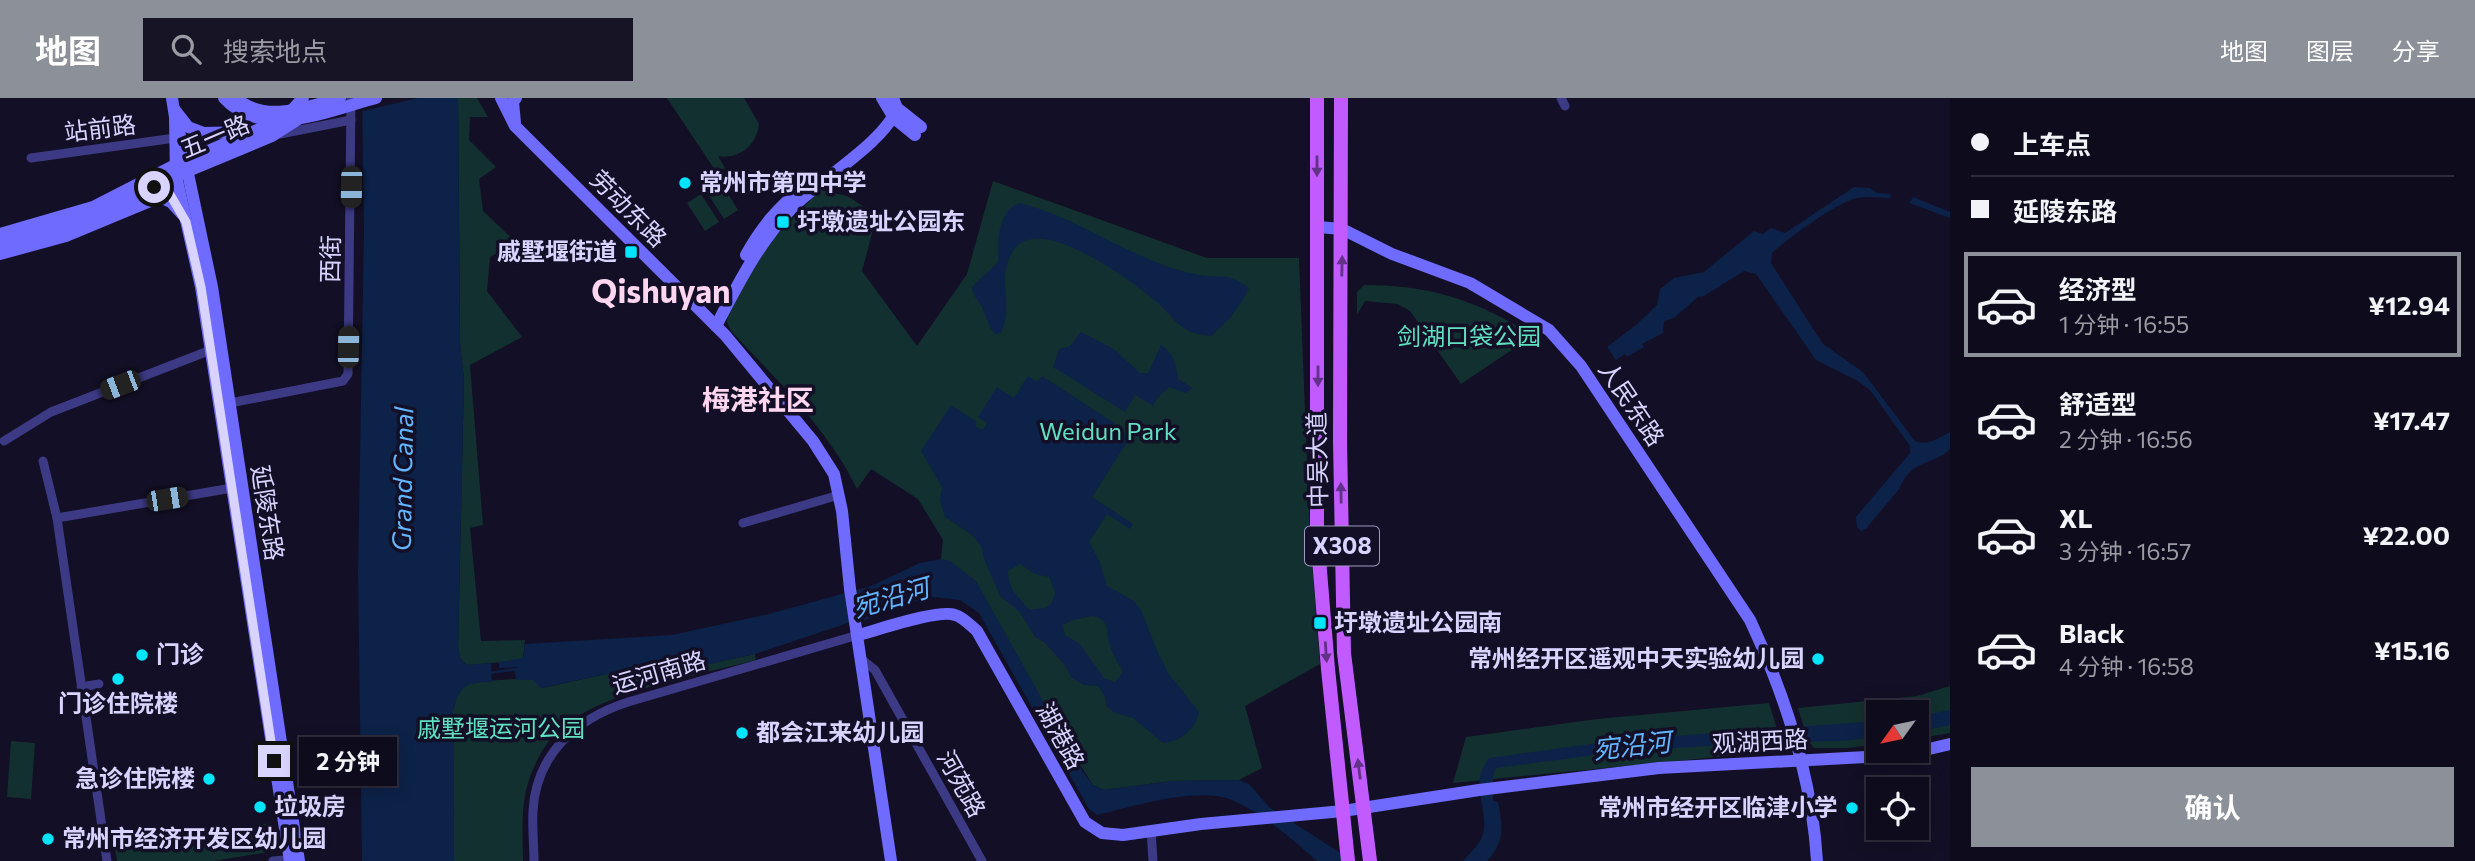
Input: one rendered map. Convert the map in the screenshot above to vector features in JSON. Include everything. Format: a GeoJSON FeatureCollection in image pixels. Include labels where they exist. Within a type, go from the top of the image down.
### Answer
{"type":"FeatureCollection","features":[{"type":"Feature","properties":{"kind":"main road","name":"中吴大道"},"geometry":{"type":"LineString","coordinates":[[1317,98],[1317,534],[1347,859]]}},
{"type":"Feature","properties":{"kind":"main road","name":"中吴大道"},"geometry":{"type":"LineString","coordinates":[[1341,98],[1340,441],[1344,653],[1370,861]]}},
{"type":"Feature","properties":{"kind":"street"},"geometry":{"type":"LineString","coordinates":[[224,98],[242,113],[280,121],[376,98]]}},
{"type":"Feature","properties":{"kind":"street"},"geometry":{"type":"LineString","coordinates":[[236,98],[242,104],[279,113],[340,98]]}},
{"type":"Feature","properties":{"kind":"street","name":"五一路"},"geometry":{"type":"LineString","coordinates":[[0,234],[93,207],[181,168],[255,132],[293,109],[303,98]]}},
{"type":"Feature","properties":{"kind":"street","name":"五一路"},"geometry":{"type":"LineString","coordinates":[[0,243],[99,215],[154,187],[181,168],[272,136],[306,114],[320,98]]}},
{"type":"Feature","properties":{"kind":"street","name":"西街"},"geometry":{"type":"LineString","coordinates":[[230,403],[285,394],[346,379],[348,374],[351,98]]}},
{"type":"Feature","properties":{"kind":"street","name":"劳动东路"},"geometry":{"type":"LineString","coordinates":[[501,98],[515,126],[714,323],[813,441],[834,474],[891,861]]}},
{"type":"Feature","properties":{"kind":"street"},"geometry":{"type":"LineString","coordinates":[[515,126],[513,102],[516,98]]}},
{"type":"Feature","properties":{"kind":"street"},"geometry":{"type":"LineString","coordinates":[[882,98],[918,131]]}},
{"type":"Feature","properties":{"kind":"street"},"geometry":{"type":"LineString","coordinates":[[173,108],[188,127],[204,133],[255,132]]}},
{"type":"Feature","properties":{"kind":"street"},"geometry":{"type":"LineString","coordinates":[[173,108],[181,168]]}},
{"type":"Feature","properties":{"kind":"street","name":"延陵东路"},"geometry":{"type":"LineString","coordinates":[[173,108],[181,168],[212,286],[216,348],[294,860]]}},
{"type":"Feature","properties":{"kind":"street"},"geometry":{"type":"LineString","coordinates":[[714,323],[769,233],[814,187],[878,134],[893,109]]}},
{"type":"Feature","properties":{"kind":"street"},"geometry":{"type":"LineString","coordinates":[[272,136],[351,120]]}},
{"type":"Feature","properties":{"kind":"street","name":"站前路"},"geometry":{"type":"LineString","coordinates":[[31,158],[175,138]]}},
{"type":"Feature","properties":{"kind":"street","name":"延陵东路"},"geometry":{"type":"LineString","coordinates":[[181,168],[183,216],[230,403],[237,487]]}},
{"type":"Feature","properties":{"kind":"street"},"geometry":{"type":"LineString","coordinates":[[154,187],[168,191],[183,216]]}},
{"type":"Feature","properties":{"kind":"street"},"geometry":{"type":"LineString","coordinates":[[0,254],[66,236],[152,199],[164,199],[183,216]]}},
{"type":"Feature","properties":{"kind":"street","name":"人民东路"},"geometry":{"type":"LineString","coordinates":[[1318,227],[1342,229],[1392,254],[1470,283],[1549,330],[1581,366],[1750,620],[1766,655],[1801,761],[1815,834],[1817,861]]}},
{"type":"Feature","properties":{"kind":"street"},"geometry":{"type":"LineString","coordinates":[[4,441],[51,412],[216,348]]}},
{"type":"Feature","properties":{"kind":"street"},"geometry":{"type":"LineString","coordinates":[[43,461],[57,518],[107,861]]}},
{"type":"Feature","properties":{"kind":"street"},"geometry":{"type":"LineString","coordinates":[[57,518],[237,487]]}},
{"type":"Feature","properties":{"kind":"street"},"geometry":{"type":"LineString","coordinates":[[744,523],[839,495]]}},
{"type":"Feature","properties":{"kind":"street","name":"湖港路"},"geometry":{"type":"LineString","coordinates":[[857,629],[940,614],[955,615],[966,621],[977,631],[1085,822],[1102,832],[1123,835],[1343,811]]}},
{"type":"Feature","properties":{"kind":"street","name":"运河南路"},"geometry":{"type":"LineString","coordinates":[[534,861],[533,809],[542,775],[554,751],[566,736],[588,719],[607,709],[857,629]]}},
{"type":"Feature","properties":{"kind":"street","name":"河苑路"},"geometry":{"type":"LineString","coordinates":[[860,658],[875,670],[982,861]]}},
{"type":"Feature","properties":{"kind":"street"},"geometry":{"type":"LineString","coordinates":[[81,687],[99,684]]}},
{"type":"Feature","properties":{"kind":"street","name":"观湖西路"},"geometry":{"type":"LineString","coordinates":[[1364,808],[1479,790],[1659,768],[1903,755],[1950,744]]}},
{"type":"Feature","properties":{"kind":"street"},"geometry":{"type":"LineString","coordinates":[[1343,811],[1364,808]]}},
{"type":"Feature","properties":{"kind":"street"},"geometry":{"type":"LineString","coordinates":[[1151,830],[1153,861]]}},
{"type":"Feature","properties":{"kind":"street"},"geometry":{"type":"LineString","coordinates":[[273,861],[294,860]]}},
{"type":"Feature","properties":{"kind":"green space","name":"戚墅堰运河公园"},"geometry":{"type":"Polygon","coordinates":[[[458,98],[477,98],[488,117],[470,117],[469,140],[496,167],[479,179],[483,211],[517,243],[490,257],[487,291],[522,337],[470,365],[483,525],[470,528],[481,641],[525,640],[523,658],[517,661],[467,665],[460,658],[458,646],[464,379],[460,344],[458,98]]]}},
{"type":"Feature","properties":{"kind":"green space"},"geometry":{"type":"Polygon","coordinates":[[[667,98],[744,98],[759,124],[758,132],[751,144],[740,153],[718,156],[725,168],[717,173],[667,98]]]}},
{"type":"Feature","properties":{"kind":"green space"},"geometry":{"type":"Polygon","coordinates":[[[720,181],[738,210],[724,219],[706,191],[720,181]]]}},
{"type":"Feature","properties":{"kind":"green space","name":"Weidun Park"},"geometry":{"type":"Polygon","coordinates":[[[993,181],[1207,258],[1299,258],[1310,538],[1320,664],[1245,706],[1262,768],[1239,780],[1172,781],[1104,790],[1093,785],[966,587],[935,583],[943,540],[918,499],[871,469],[857,489],[832,446],[816,425],[731,331],[727,322],[728,312],[768,244],[820,190],[847,196],[877,215],[862,271],[917,346],[967,274],[993,181]]]}},
{"type":"Feature","properties":{"kind":"green space"},"geometry":{"type":"Polygon","coordinates":[[[701,194],[719,222],[705,231],[687,203],[701,194]]]}},
{"type":"Feature","properties":{"kind":"green space","name":"剑湖口袋公园"},"geometry":{"type":"Polygon","coordinates":[[[1364,285],[1428,291],[1466,301],[1523,329],[1522,343],[1461,384],[1410,311],[1397,304],[1365,301],[1357,315],[1357,292],[1364,285]]]}},
{"type":"Feature","properties":{"kind":"green space","name":"戚墅堰运河公园"},"geometry":{"type":"Polygon","coordinates":[[[755,654],[756,660],[630,693],[582,713],[563,726],[545,747],[528,782],[523,808],[523,861],[454,861],[453,711],[462,688],[487,681],[521,679],[534,680],[542,688],[634,668],[681,670],[755,654]]]}},
{"type":"Feature","properties":{"kind":"green space"},"geometry":{"type":"Polygon","coordinates":[[[1950,686],[1950,733],[1929,737],[1929,700],[1877,700],[1917,696],[1950,686]]]}},
{"type":"Feature","properties":{"kind":"green space"},"geometry":{"type":"Polygon","coordinates":[[[1866,701],[1866,746],[1814,748],[1808,741],[1798,708],[1866,701]]]}},
{"type":"Feature","properties":{"kind":"green space"},"geometry":{"type":"Polygon","coordinates":[[[1769,703],[1781,742],[1777,751],[1453,783],[1466,737],[1597,719],[1769,703]]]}},
{"type":"Feature","properties":{"kind":"green space"},"geometry":{"type":"Polygon","coordinates":[[[11,741],[35,743],[31,799],[7,797],[11,741]]]}},
{"type":"Feature","properties":{"kind":"green space"},"geometry":{"type":"Polygon","coordinates":[[[271,823],[275,851],[213,861],[117,861],[115,849],[271,823]]]}},
{"type":"Feature","properties":{"kind":"water","name":"Grand Canal"},"geometry":{"type":"Polygon","coordinates":[[[362,98],[458,98],[460,344],[464,379],[458,646],[460,658],[467,665],[491,663],[492,682],[465,687],[458,696],[453,711],[454,861],[362,861],[358,574],[364,229],[362,98]]]}},
{"type":"Feature","properties":{"kind":"water"},"geometry":{"type":"Polygon","coordinates":[[[1854,187],[1870,188],[1877,193],[1890,194],[1891,198],[1857,198],[1838,206],[1772,253],[1771,263],[1823,344],[1863,372],[1915,441],[1929,442],[1950,432],[1950,449],[1911,471],[1866,529],[1861,531],[1857,527],[1856,517],[1910,453],[1910,446],[1870,390],[1816,360],[1756,274],[1744,271],[1698,297],[1674,318],[1664,321],[1663,333],[1642,344],[1644,347],[1627,357],[1625,354],[1616,360],[1607,347],[1657,305],[1660,289],[1674,278],[1704,272],[1754,231],[1763,234],[1771,228],[1785,233],[1854,187]]]}},
{"type":"Feature","properties":{"kind":"water"},"geometry":{"type":"Polygon","coordinates":[[[1913,197],[1950,212],[1950,218],[1909,203],[1913,197]]]}},
{"type":"Feature","properties":{"kind":"water"},"geometry":{"type":"Polygon","coordinates":[[[1019,203],[1065,219],[1153,261],[1199,275],[1229,277],[1249,288],[1237,308],[1217,331],[1211,336],[1199,334],[1181,326],[1146,293],[1086,254],[1064,244],[1043,239],[1026,241],[1013,251],[1008,262],[1005,322],[1001,333],[995,334],[972,287],[998,262],[1000,228],[1006,213],[1019,203]]]}},
{"type":"Feature","properties":{"kind":"water"},"geometry":{"type":"Polygon","coordinates":[[[1081,332],[1114,349],[1140,373],[1148,373],[1161,345],[1172,356],[1178,379],[1193,388],[1186,393],[1169,387],[1153,406],[1135,395],[1125,412],[1053,367],[1059,349],[1070,346],[1081,332]]]}},
{"type":"Feature","properties":{"kind":"water"},"geometry":{"type":"Polygon","coordinates":[[[1028,376],[1037,382],[1042,376],[1114,423],[1111,427],[1129,439],[1092,497],[1133,524],[1130,529],[1107,514],[1089,542],[1100,562],[1107,586],[1134,601],[1141,610],[1169,674],[1199,712],[1191,729],[1175,740],[1163,743],[1133,718],[1115,713],[1106,706],[1105,696],[1098,686],[1084,685],[1072,678],[1064,664],[1044,642],[1036,638],[1019,611],[1000,596],[981,546],[972,535],[945,517],[940,500],[942,487],[921,451],[951,405],[977,422],[975,426],[983,430],[987,423],[978,417],[997,387],[1014,398],[1028,376]],[[1020,564],[1008,571],[1010,583],[1018,597],[1030,610],[1051,604],[1055,593],[1049,577],[1035,574],[1020,564]],[[1092,616],[1063,625],[1065,635],[1080,644],[1104,678],[1115,682],[1123,672],[1110,646],[1107,627],[1103,620],[1092,616]]]}},
{"type":"Feature","properties":{"kind":"water"},"geometry":{"type":"Polygon","coordinates":[[[941,559],[950,561],[976,581],[1083,772],[1093,785],[1104,790],[1172,781],[1239,780],[1249,784],[1269,807],[1353,861],[1317,861],[1257,813],[1220,797],[1185,796],[1097,815],[1089,809],[979,613],[960,600],[933,597],[755,654],[681,670],[634,668],[541,688],[533,680],[516,680],[515,669],[518,667],[499,668],[499,662],[523,658],[525,644],[672,635],[769,614],[871,586],[920,563],[941,559]]]}},
{"type":"Feature","properties":{"kind":"water"},"geometry":{"type":"Polygon","coordinates":[[[1950,710],[1950,725],[1929,729],[1929,714],[1950,710]]]}},
{"type":"Feature","properties":{"kind":"water"},"geometry":{"type":"Polygon","coordinates":[[[1866,722],[1866,738],[1625,751],[1496,768],[1493,776],[1493,801],[1498,802],[1500,811],[1500,841],[1487,861],[1463,861],[1483,834],[1480,776],[1489,758],[1620,740],[1866,722]]]}},
{"type":"Feature","properties":{"kind":"pier"},"geometry":{"type":"Polygon","coordinates":[[[359,98],[418,98],[359,112],[359,98]]]}},
{"type":"Feature","properties":{"kind":"waterway","name":"宛沿河"},"geometry":{"type":"LineString","coordinates":[[489,673],[518,669]]}},
{"type":"Feature","properties":{"kind":"place","name":"常州市第四中学"},"geometry":{"type":"Point","coordinates":[685,183]}},
{"type":"Feature","properties":{"kind":"place","name":"圩墩遗址公园东"},"geometry":{"type":"Point","coordinates":[783,222]}},
{"type":"Feature","properties":{"kind":"place","name":"戚墅堰街道"},"geometry":{"type":"Point","coordinates":[631,252]}},
{"type":"Feature","properties":{"kind":"place","name":"圩墩遗址公园南"},"geometry":{"type":"Point","coordinates":[1320,623]}},
{"type":"Feature","properties":{"kind":"place","name":"门诊"},"geometry":{"type":"Point","coordinates":[142,655]}},
{"type":"Feature","properties":{"kind":"place","name":"常州经开区遥观中天实验幼儿园"},"geometry":{"type":"Point","coordinates":[1818,659]}},
{"type":"Feature","properties":{"kind":"place","name":"门诊住院楼"},"geometry":{"type":"Point","coordinates":[118,679]}},
{"type":"Feature","properties":{"kind":"place","name":"都会江来幼儿园"},"geometry":{"type":"Point","coordinates":[742,733]}},
{"type":"Feature","properties":{"kind":"place","name":"急诊住院楼"},"geometry":{"type":"Point","coordinates":[209,779]}},
{"type":"Feature","properties":{"kind":"place","name":"垃圾房"},"geometry":{"type":"Point","coordinates":[260,807]}},
{"type":"Feature","properties":{"kind":"place","name":"常州市经开区临津小学"},"geometry":{"type":"Point","coordinates":[1852,808]}},
{"type":"Feature","properties":{"kind":"place","name":"常州市经济开发区幼儿园"},"geometry":{"type":"Point","coordinates":[48,839]}},
{"type":"Feature","properties":{"kind":"district","name":"Qishuyan"},"geometry":{"type":"Point","coordinates":[661,292]}},
{"type":"Feature","properties":{"kind":"district","name":"梅港社区"},"geometry":{"type":"Point","coordinates":[758,400]}},
{"type":"Feature","properties":{"kind":"route"},"geometry":{"type":"LineString","coordinates":[[154,187],[168,191],[181,211],[201,287],[274,761]]}}]}
